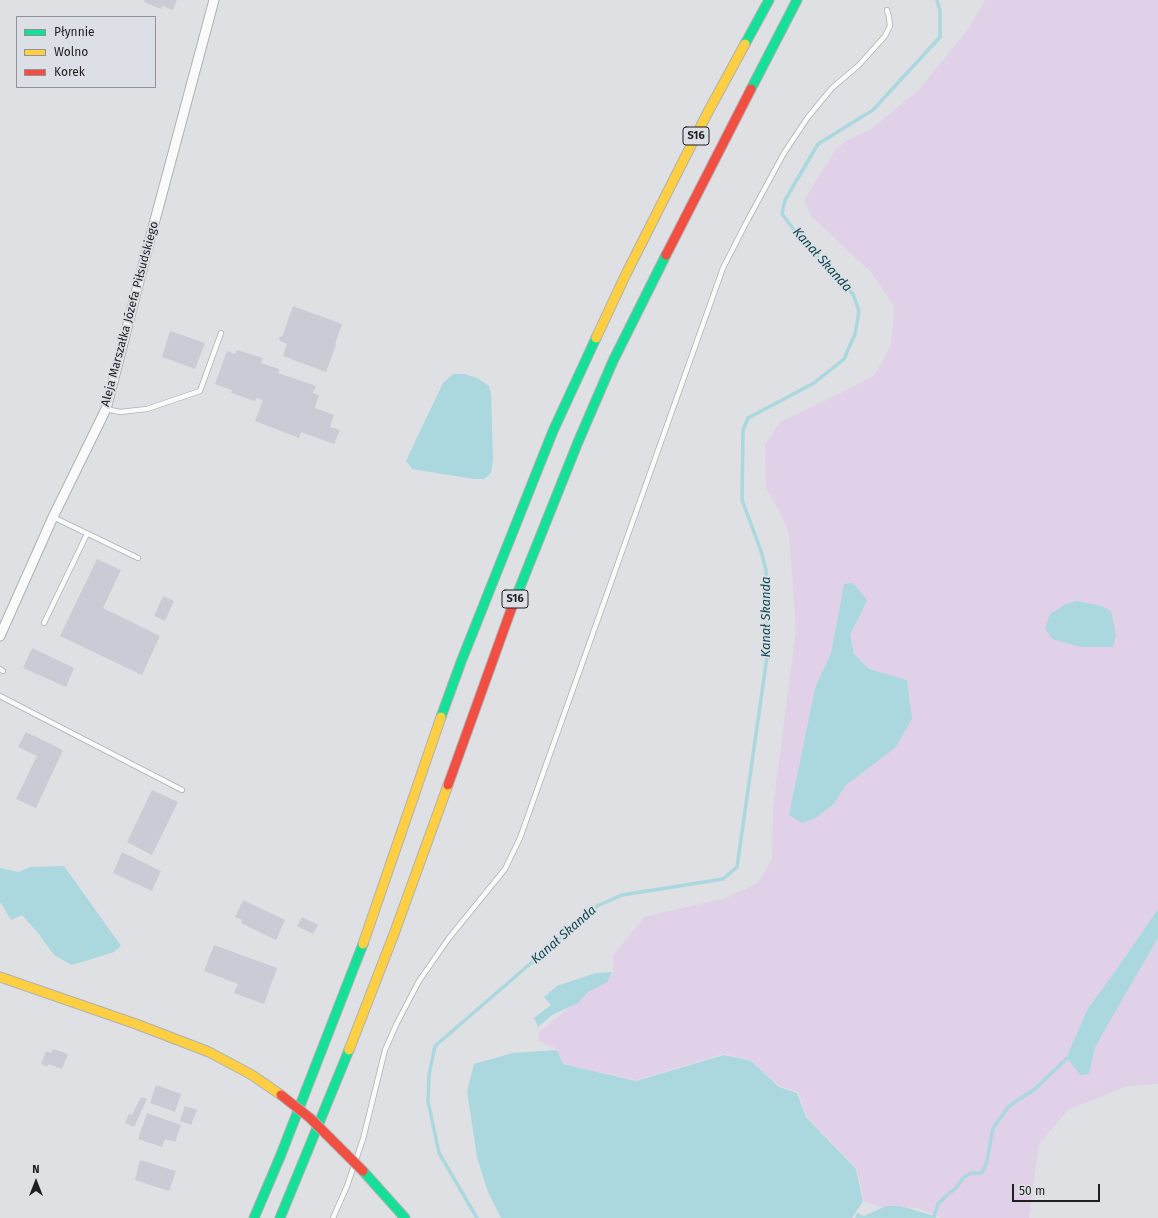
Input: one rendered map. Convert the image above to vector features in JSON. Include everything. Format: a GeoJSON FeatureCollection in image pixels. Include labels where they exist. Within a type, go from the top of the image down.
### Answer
{"type":"FeatureCollection","features":[{"type":"Feature","properties":{"kind":"main road","name":"S16"},"geometry":{"type":"LineString","coordinates":[[254,1218],[299,1109],[366,935],[425,761],[503,554],[553,431],[626,274],[694,140],[769,0]]}},
{"type":"Feature","properties":{"kind":"main road","name":"S16"},"geometry":{"type":"LineString","coordinates":[[280,1218],[328,1103],[394,934],[513,603],[578,442],[613,361],[650,286],[797,0]]}},
{"type":"Feature","properties":{"kind":"main road"},"geometry":{"type":"LineString","coordinates":[[0,977],[128,1021],[209,1052],[252,1076],[280,1094],[310,1118],[363,1172],[405,1218]]}},
{"type":"Feature","properties":{"kind":"street","name":"Aleja Marszałka Józefa Piłsudskiego"},"geometry":{"type":"LineString","coordinates":[[0,636],[53,517],[106,408],[214,0]]}},
{"type":"Feature","properties":{"kind":"lane"},"geometry":{"type":"LineString","coordinates":[[332,1218],[347,1186],[362,1139],[385,1050],[397,1023],[419,981],[449,938],[505,869],[520,838],[723,268],[784,153],[808,117],[832,88],[859,65],[885,36],[890,26],[889,17],[886,10]]}},
{"type":"Feature","properties":{"kind":"lane"},"geometry":{"type":"LineString","coordinates":[[106,408],[120,412],[147,409],[200,391],[221,333]]}},
{"type":"Feature","properties":{"kind":"lane"},"geometry":{"type":"LineString","coordinates":[[53,517],[138,558]]}},
{"type":"Feature","properties":{"kind":"lane"},"geometry":{"type":"LineString","coordinates":[[44,623],[87,534]]}},
{"type":"Feature","properties":{"kind":"lane"},"geometry":{"type":"LineString","coordinates":[[0,696],[182,790]]}},
{"type":"Feature","properties":{"kind":"shaded area"},"geometry":{"type":"Polygon","coordinates":[[[985,0],[1158,0],[1158,909],[1088,1008],[1068,1052],[1067,1058],[1080,1074],[1089,1074],[1095,1048],[1158,938],[1158,1084],[1127,1086],[1068,1110],[1039,1144],[1029,1218],[942,1218],[918,1208],[880,1207],[864,1201],[857,1169],[807,1117],[798,1092],[779,1086],[751,1061],[724,1054],[636,1080],[563,1064],[557,1049],[539,1041],[539,1032],[614,972],[613,956],[644,917],[726,898],[758,883],[772,859],[773,807],[796,630],[789,534],[780,512],[766,488],[765,445],[780,422],[875,375],[891,345],[894,306],[871,272],[812,217],[804,200],[836,149],[846,141],[871,129],[919,90],[969,28],[985,0]],[[844,584],[831,653],[815,688],[789,815],[816,818],[834,804],[845,786],[895,748],[912,719],[907,680],[869,669],[854,654],[850,634],[867,600],[844,584]],[[1077,601],[1113,647],[1102,606],[1077,601]]]}},
{"type":"Feature","properties":{"kind":"water"},"geometry":{"type":"Polygon","coordinates":[[[453,374],[465,374],[477,378],[489,386],[491,394],[493,459],[491,473],[484,479],[474,479],[412,469],[406,461],[443,383],[453,374]]]}},
{"type":"Feature","properties":{"kind":"water"},"geometry":{"type":"Polygon","coordinates":[[[853,583],[867,600],[850,634],[854,654],[869,669],[907,680],[912,719],[895,748],[845,786],[834,804],[816,818],[802,823],[789,815],[815,688],[831,653],[844,584],[853,583]]]}},
{"type":"Feature","properties":{"kind":"water"},"geometry":{"type":"Polygon","coordinates":[[[1077,601],[1102,606],[1111,611],[1116,635],[1113,647],[1081,647],[1052,639],[1045,628],[1050,614],[1066,604],[1077,601]]]}},
{"type":"Feature","properties":{"kind":"water"},"geometry":{"type":"Polygon","coordinates":[[[64,866],[121,946],[114,952],[72,965],[54,955],[38,933],[22,915],[11,920],[0,902],[0,868],[19,872],[30,867],[64,866]]]}},
{"type":"Feature","properties":{"kind":"water"},"geometry":{"type":"Polygon","coordinates":[[[1158,909],[1158,938],[1095,1048],[1089,1074],[1080,1075],[1067,1058],[1088,1008],[1158,909]]]}},
{"type":"Feature","properties":{"kind":"water"},"geometry":{"type":"Polygon","coordinates":[[[612,972],[607,982],[588,992],[578,1003],[552,1015],[538,1027],[534,1018],[551,1005],[544,997],[557,986],[596,973],[612,972]]]}},
{"type":"Feature","properties":{"kind":"water"},"geometry":{"type":"Polygon","coordinates":[[[557,1050],[563,1064],[636,1081],[724,1055],[751,1061],[779,1087],[797,1093],[806,1117],[856,1169],[863,1201],[852,1218],[501,1218],[488,1192],[477,1157],[467,1091],[474,1064],[513,1053],[557,1050]]]}},
{"type":"Feature","properties":{"kind":"water"},"geometry":{"type":"Polygon","coordinates":[[[886,1206],[900,1206],[937,1218],[855,1218],[857,1213],[864,1216],[886,1206]]]}},
{"type":"Feature","properties":{"kind":"building"},"geometry":{"type":"Polygon","coordinates":[[[145,0],[177,0],[173,10],[162,6],[161,9],[144,2],[145,0]]]}},
{"type":"Feature","properties":{"kind":"building"},"geometry":{"type":"Polygon","coordinates":[[[293,306],[342,324],[326,372],[283,356],[287,344],[279,340],[280,336],[282,337],[293,306]]]}},
{"type":"Feature","properties":{"kind":"building"},"geometry":{"type":"Polygon","coordinates":[[[170,331],[205,343],[195,369],[162,357],[170,331]]]}},
{"type":"Feature","properties":{"kind":"building"},"geometry":{"type":"Polygon","coordinates":[[[237,350],[263,358],[261,363],[279,369],[278,373],[316,386],[313,393],[319,395],[315,408],[334,415],[330,427],[340,430],[334,444],[301,432],[299,438],[255,421],[263,400],[256,398],[255,401],[231,393],[232,390],[215,384],[227,351],[235,354],[237,350]]]}},
{"type":"Feature","properties":{"kind":"building"},"geometry":{"type":"Polygon","coordinates":[[[97,559],[121,570],[103,608],[160,636],[142,675],[60,636],[97,559]]]}},
{"type":"Feature","properties":{"kind":"building"},"geometry":{"type":"Polygon","coordinates":[[[163,596],[174,601],[165,621],[154,616],[163,596]]]}},
{"type":"Feature","properties":{"kind":"building"},"geometry":{"type":"Polygon","coordinates":[[[32,648],[74,668],[66,687],[23,668],[32,648]]]}},
{"type":"Feature","properties":{"kind":"building"},"geometry":{"type":"Polygon","coordinates":[[[26,732],[63,750],[36,808],[16,799],[37,756],[18,747],[26,732]]]}},
{"type":"Feature","properties":{"kind":"building"},"geometry":{"type":"Polygon","coordinates":[[[152,790],[178,802],[152,855],[127,842],[152,790]]]}},
{"type":"Feature","properties":{"kind":"building"},"geometry":{"type":"Polygon","coordinates":[[[122,852],[161,871],[152,891],[113,873],[122,852]]]}},
{"type":"Feature","properties":{"kind":"building"},"geometry":{"type":"Polygon","coordinates":[[[243,900],[285,920],[276,940],[241,923],[242,920],[235,917],[243,900]]]}},
{"type":"Feature","properties":{"kind":"building"},"geometry":{"type":"Polygon","coordinates":[[[302,917],[318,925],[313,934],[297,926],[302,917]]]}},
{"type":"Feature","properties":{"kind":"building"},"geometry":{"type":"Polygon","coordinates":[[[214,945],[277,968],[264,1004],[234,993],[238,984],[204,971],[214,945]]]}},
{"type":"Feature","properties":{"kind":"building"},"geometry":{"type":"Polygon","coordinates":[[[53,1049],[68,1054],[62,1069],[48,1064],[47,1067],[41,1064],[46,1051],[51,1053],[53,1049]]]}},
{"type":"Feature","properties":{"kind":"building"},"geometry":{"type":"Polygon","coordinates":[[[156,1085],[181,1094],[175,1112],[150,1103],[156,1085]]]}},
{"type":"Feature","properties":{"kind":"building"},"geometry":{"type":"Polygon","coordinates":[[[141,1097],[147,1099],[134,1127],[125,1123],[129,1114],[132,1115],[141,1097]]]}},
{"type":"Feature","properties":{"kind":"building"},"geometry":{"type":"Polygon","coordinates":[[[185,1106],[197,1110],[191,1125],[180,1121],[185,1106]]]}},
{"type":"Feature","properties":{"kind":"building"},"geometry":{"type":"Polygon","coordinates":[[[147,1113],[181,1125],[175,1142],[165,1139],[162,1147],[138,1139],[147,1113]]]}},
{"type":"Feature","properties":{"kind":"building"},"geometry":{"type":"Polygon","coordinates":[[[140,1160],[176,1171],[169,1191],[135,1180],[140,1160]]]}},
{"type":"Feature","properties":{"kind":"waterway","name":"Kanał Skanda"},"geometry":{"type":"LineString","coordinates":[[477,1218],[439,1153],[428,1101],[429,1075],[435,1046],[597,906],[622,895],[723,879],[737,867],[768,650],[766,570],[761,551],[742,500],[743,430],[748,418],[814,383],[844,359],[855,334],[859,311],[853,294],[808,248],[782,214],[785,200],[818,144],[873,110],[940,37],[940,11],[937,0]]}},
{"type":"Feature","properties":{"kind":"waterway"},"geometry":{"type":"LineString","coordinates":[[934,1216],[938,1204],[956,1188],[964,1177],[971,1173],[982,1173],[987,1161],[993,1128],[1009,1106],[1035,1089],[1067,1058]]}},
{"type":"Feature","properties":{"kind":"traffic: fast"},"geometry":{"type":"LineString","coordinates":[[745,44],[769,0]]}},
{"type":"Feature","properties":{"kind":"traffic: fast"},"geometry":{"type":"LineString","coordinates":[[751,89],[797,0]]}},
{"type":"Feature","properties":{"kind":"traffic: fast"},"geometry":{"type":"LineString","coordinates":[[512,607],[578,442],[613,361],[666,255]]}},
{"type":"Feature","properties":{"kind":"traffic: fast"},"geometry":{"type":"LineString","coordinates":[[441,717],[461,662],[553,431],[596,338]]}},
{"type":"Feature","properties":{"kind":"traffic: fast"},"geometry":{"type":"LineString","coordinates":[[254,1218],[280,1157],[363,944]]}},
{"type":"Feature","properties":{"kind":"traffic: fast"},"geometry":{"type":"LineString","coordinates":[[280,1218],[349,1050]]}},
{"type":"Feature","properties":{"kind":"traffic: fast"},"geometry":{"type":"LineString","coordinates":[[363,1171],[405,1218]]}},
{"type":"Feature","properties":{"kind":"traffic: slow"},"geometry":{"type":"LineString","coordinates":[[596,338],[626,274],[708,112],[745,44]]}},
{"type":"Feature","properties":{"kind":"traffic: slow"},"geometry":{"type":"LineString","coordinates":[[363,944],[441,717]]}},
{"type":"Feature","properties":{"kind":"traffic: slow"},"geometry":{"type":"LineString","coordinates":[[349,1050],[394,934],[448,785]]}},
{"type":"Feature","properties":{"kind":"traffic: slow"},"geometry":{"type":"LineString","coordinates":[[0,977],[136,1024],[209,1052],[252,1075],[281,1095]]}},
{"type":"Feature","properties":{"kind":"traffic: jam"},"geometry":{"type":"LineString","coordinates":[[666,255],[751,89]]}},
{"type":"Feature","properties":{"kind":"traffic: jam"},"geometry":{"type":"LineString","coordinates":[[448,785],[512,607]]}},
{"type":"Feature","properties":{"kind":"traffic: jam"},"geometry":{"type":"LineString","coordinates":[[281,1095],[310,1118],[363,1171]]}}]}
